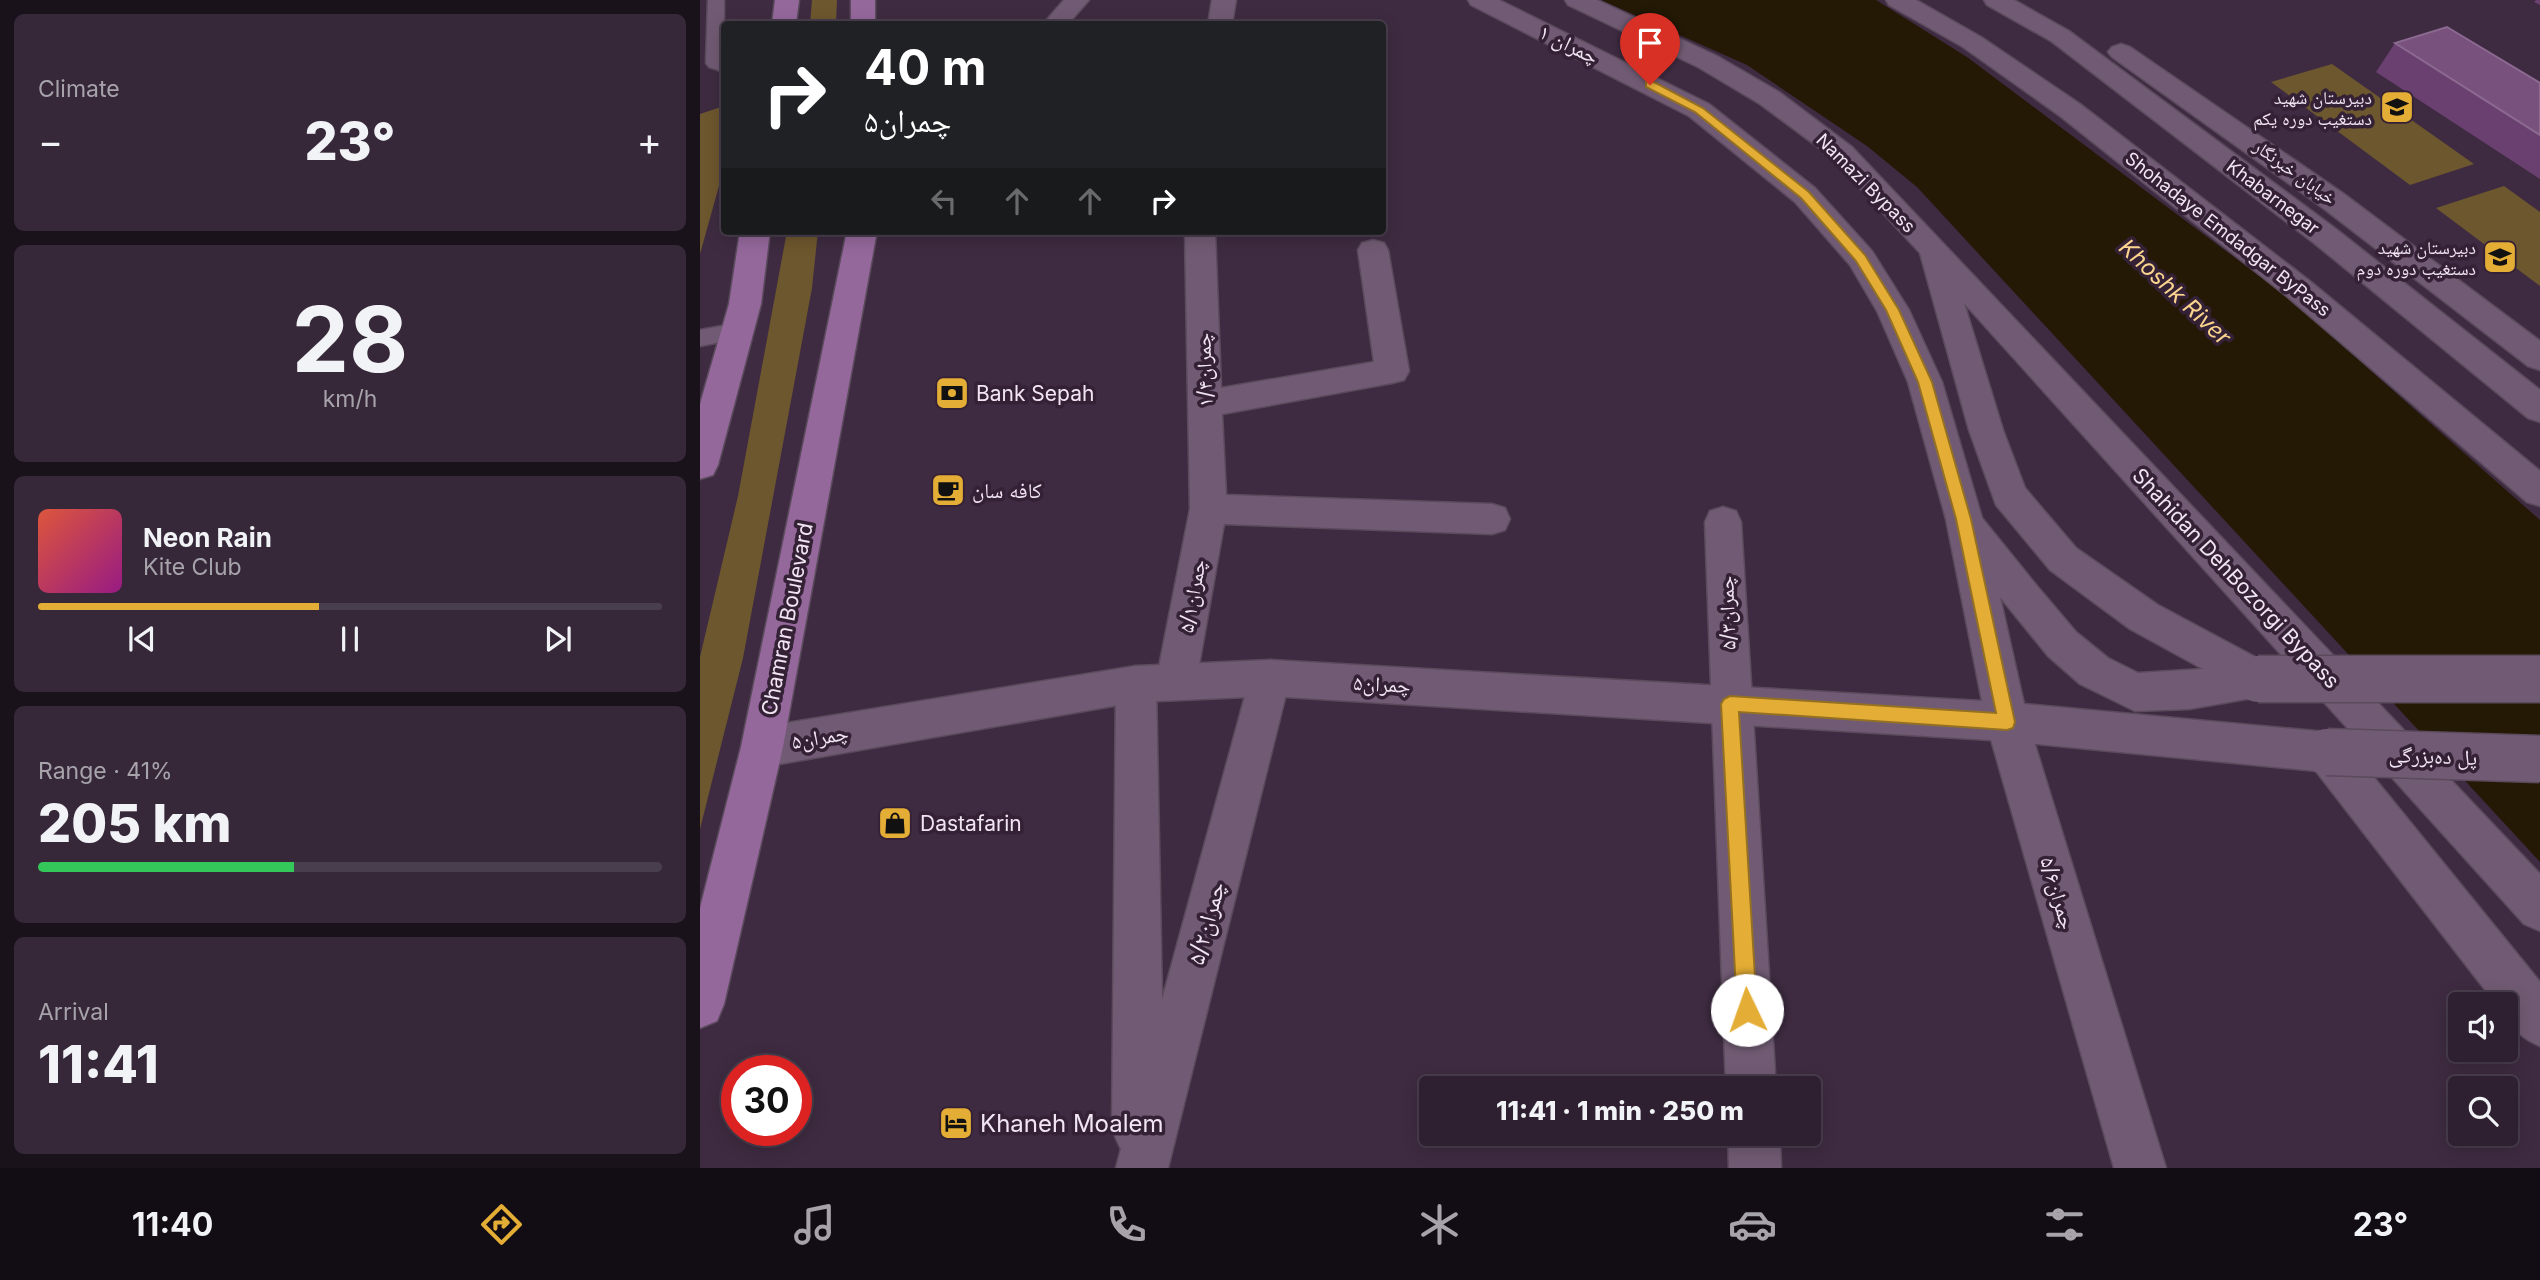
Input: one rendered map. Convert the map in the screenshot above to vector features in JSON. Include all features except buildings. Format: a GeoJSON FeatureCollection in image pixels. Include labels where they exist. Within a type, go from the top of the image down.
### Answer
{"type":"FeatureCollection","features":[{"type":"Feature","properties":{"kind":"main road"},"geometry":{"type":"LineString","coordinates":[[784,21],[787,0]]}},
{"type":"Feature","properties":{"kind":"main road"},"geometry":{"type":"LineString","coordinates":[[863,0],[863,21]]}},
{"type":"Feature","properties":{"kind":"main road"},"geometry":{"type":"LineString","coordinates":[[700,465],[745,304],[754,235]]}},
{"type":"Feature","properties":{"kind":"main road","name":"Chamran Boulevard"},"geometry":{"type":"LineString","coordinates":[[700,1003],[762,747],[865,235]]}},
{"type":"Feature","properties":{"kind":"street"},"geometry":{"type":"LineString","coordinates":[[1058,21],[1077,0]]}},
{"type":"Feature","properties":{"kind":"street"},"geometry":{"type":"LineString","coordinates":[[1220,21],[1224,0]]}},
{"type":"Feature","properties":{"kind":"street","name":"چمران ۱"},"geometry":{"type":"LineString","coordinates":[[1480,0],[1699,110],[1805,195],[1861,258],[1893,310],[1925,382],[1964,519],[2007,722]]}},
{"type":"Feature","properties":{"kind":"street","name":"Namazi Bypass"},"geometry":{"type":"LineString","coordinates":[[1577,0],[1664,39],[1749,84],[1828,141],[1932,248]]}},
{"type":"Feature","properties":{"kind":"street","name":"Shohadaye Emdadgar ByPass"},"geometry":{"type":"LineString","coordinates":[[1898,0],[1972,42],[2070,110],[2300,290],[2540,492]]}},
{"type":"Feature","properties":{"kind":"street","name":"خیابان خبرنگار"},"geometry":{"type":"LineString","coordinates":[[2041,0],[2225,122],[2396,245],[2540,358]]}},
{"type":"Feature","properties":{"kind":"street","name":"Khabarnegar"},"geometry":{"type":"LineString","coordinates":[[1984,6],[2060,36],[2325,236],[2540,409]]}},
{"type":"Feature","properties":{"kind":"street","name":"چمران۱/۴"},"geometry":{"type":"LineString","coordinates":[[1200,235],[1208,509]]}},
{"type":"Feature","properties":{"kind":"street"},"geometry":{"type":"LineString","coordinates":[[1932,248],[1986,430],[2009,495],[2063,559],[2144,617],[2258,679]]}},
{"type":"Feature","properties":{"kind":"street","name":"Shahidan DehBozorgi Bypass"},"geometry":{"type":"LineString","coordinates":[[1932,248],[2540,908]]}},
{"type":"Feature","properties":{"kind":"street"},"geometry":{"type":"LineString","coordinates":[[1205,404],[1392,371],[1373,250]]}},
{"type":"Feature","properties":{"kind":"street"},"geometry":{"type":"LineString","coordinates":[[1208,509],[1492,519]]}},
{"type":"Feature","properties":{"kind":"street","name":"چمران۵/۱"},"geometry":{"type":"LineString","coordinates":[[1156,683],[1208,509]]}},
{"type":"Feature","properties":{"kind":"street"},"geometry":{"type":"LineString","coordinates":[[1964,519],[2023,598],[2062,644],[2094,671],[2135,691],[2189,690],[2258,679],[2540,679]]}},
{"type":"Feature","properties":{"kind":"street","name":"چمران۵/۳"},"geometry":{"type":"LineString","coordinates":[[1723,522],[1750,1076]]}},
{"type":"Feature","properties":{"kind":"street","name":"چمران۵"},"geometry":{"type":"LineString","coordinates":[[762,747],[1156,683],[1270,678],[2007,722]]}},
{"type":"Feature","properties":{"kind":"street","name":"چمران۵/۲"},"geometry":{"type":"LineString","coordinates":[[1140,1168],[1270,678]]}},
{"type":"Feature","properties":{"kind":"street","name":"چمران۵/۲"},"geometry":{"type":"LineString","coordinates":[[1140,1168],[1156,683]]}},
{"type":"Feature","properties":{"kind":"street","name":"پل ده‌بزرگی"},"geometry":{"type":"LineString","coordinates":[[2007,722],[2327,752],[2540,760]]}},
{"type":"Feature","properties":{"kind":"street","name":"چمران۵/۶"},"geometry":{"type":"LineString","coordinates":[[2007,722],[2140,1168]]}},
{"type":"Feature","properties":{"kind":"street"},"geometry":{"type":"LineString","coordinates":[[2327,752],[2540,1021]]}},
{"type":"Feature","properties":{"kind":"street"},"geometry":{"type":"LineString","coordinates":[[1754,1146],[1755,1168]]}},
{"type":"Feature","properties":{"kind":"lane"},"geometry":{"type":"LineString","coordinates":[[716,0],[715,63],[721,66]]}},
{"type":"Feature","properties":{"kind":"lane"},"geometry":{"type":"LineString","coordinates":[[700,338],[738,331]]}},
{"type":"Feature","properties":{"kind":"shaded area"},"geometry":{"type":"Polygon","coordinates":[[[812,0],[837,0],[836,21],[810,21],[812,0]]]}},
{"type":"Feature","properties":{"kind":"shaded area"},"geometry":{"type":"Polygon","coordinates":[[[2332,64],[2474,164],[2410,185],[2271,82],[2332,64]]]}},
{"type":"Feature","properties":{"kind":"shaded area"},"geometry":{"type":"Polygon","coordinates":[[[721,107],[721,179],[700,254],[700,114],[721,107]]]}},
{"type":"Feature","properties":{"kind":"shaded area"},"geometry":{"type":"Polygon","coordinates":[[[2504,186],[2540,212],[2540,286],[2436,208],[2504,186]]]}},
{"type":"Feature","properties":{"kind":"shaded area"},"geometry":{"type":"Polygon","coordinates":[[[786,235],[818,235],[812,288],[743,658],[700,829],[700,657],[738,496],[786,235]]]}},
{"type":"Feature","properties":{"kind":"water","name":"Khoshk River"},"geometry":{"type":"Polygon","coordinates":[[[1601,0],[1876,0],[1967,57],[2286,296],[2540,520],[2540,862],[1917,187],[1867,146],[1747,65],[1601,0]]]}},
{"type":"Feature","properties":{"kind":"place","name":"دبیرستان شهید دستغیب دوره یکم"},"geometry":{"type":"Point","coordinates":[2397,107]}},
{"type":"Feature","properties":{"kind":"place","name":"دبیرستان شهید دستغیب دوره دوم"},"geometry":{"type":"Point","coordinates":[2500,257]}},
{"type":"Feature","properties":{"kind":"place","name":"Bank Sepah"},"geometry":{"type":"Point","coordinates":[952,393]}},
{"type":"Feature","properties":{"kind":"place","name":"کافه سان"},"geometry":{"type":"Point","coordinates":[948,490]}},
{"type":"Feature","properties":{"kind":"place","name":"Dastafarin"},"geometry":{"type":"Point","coordinates":[895,823]}},
{"type":"Feature","properties":{"kind":"place","name":"Khaneh Moalem"},"geometry":{"type":"Point","coordinates":[956,1123]}},
{"type":"Feature","properties":{"kind":"route"},"geometry":{"type":"LineString","coordinates":[[1650,85],[1699,110],[1805,195],[1861,258],[1893,310],[1925,382],[1964,519],[2007,722],[1730,704],[1747,1010]]}}]}
